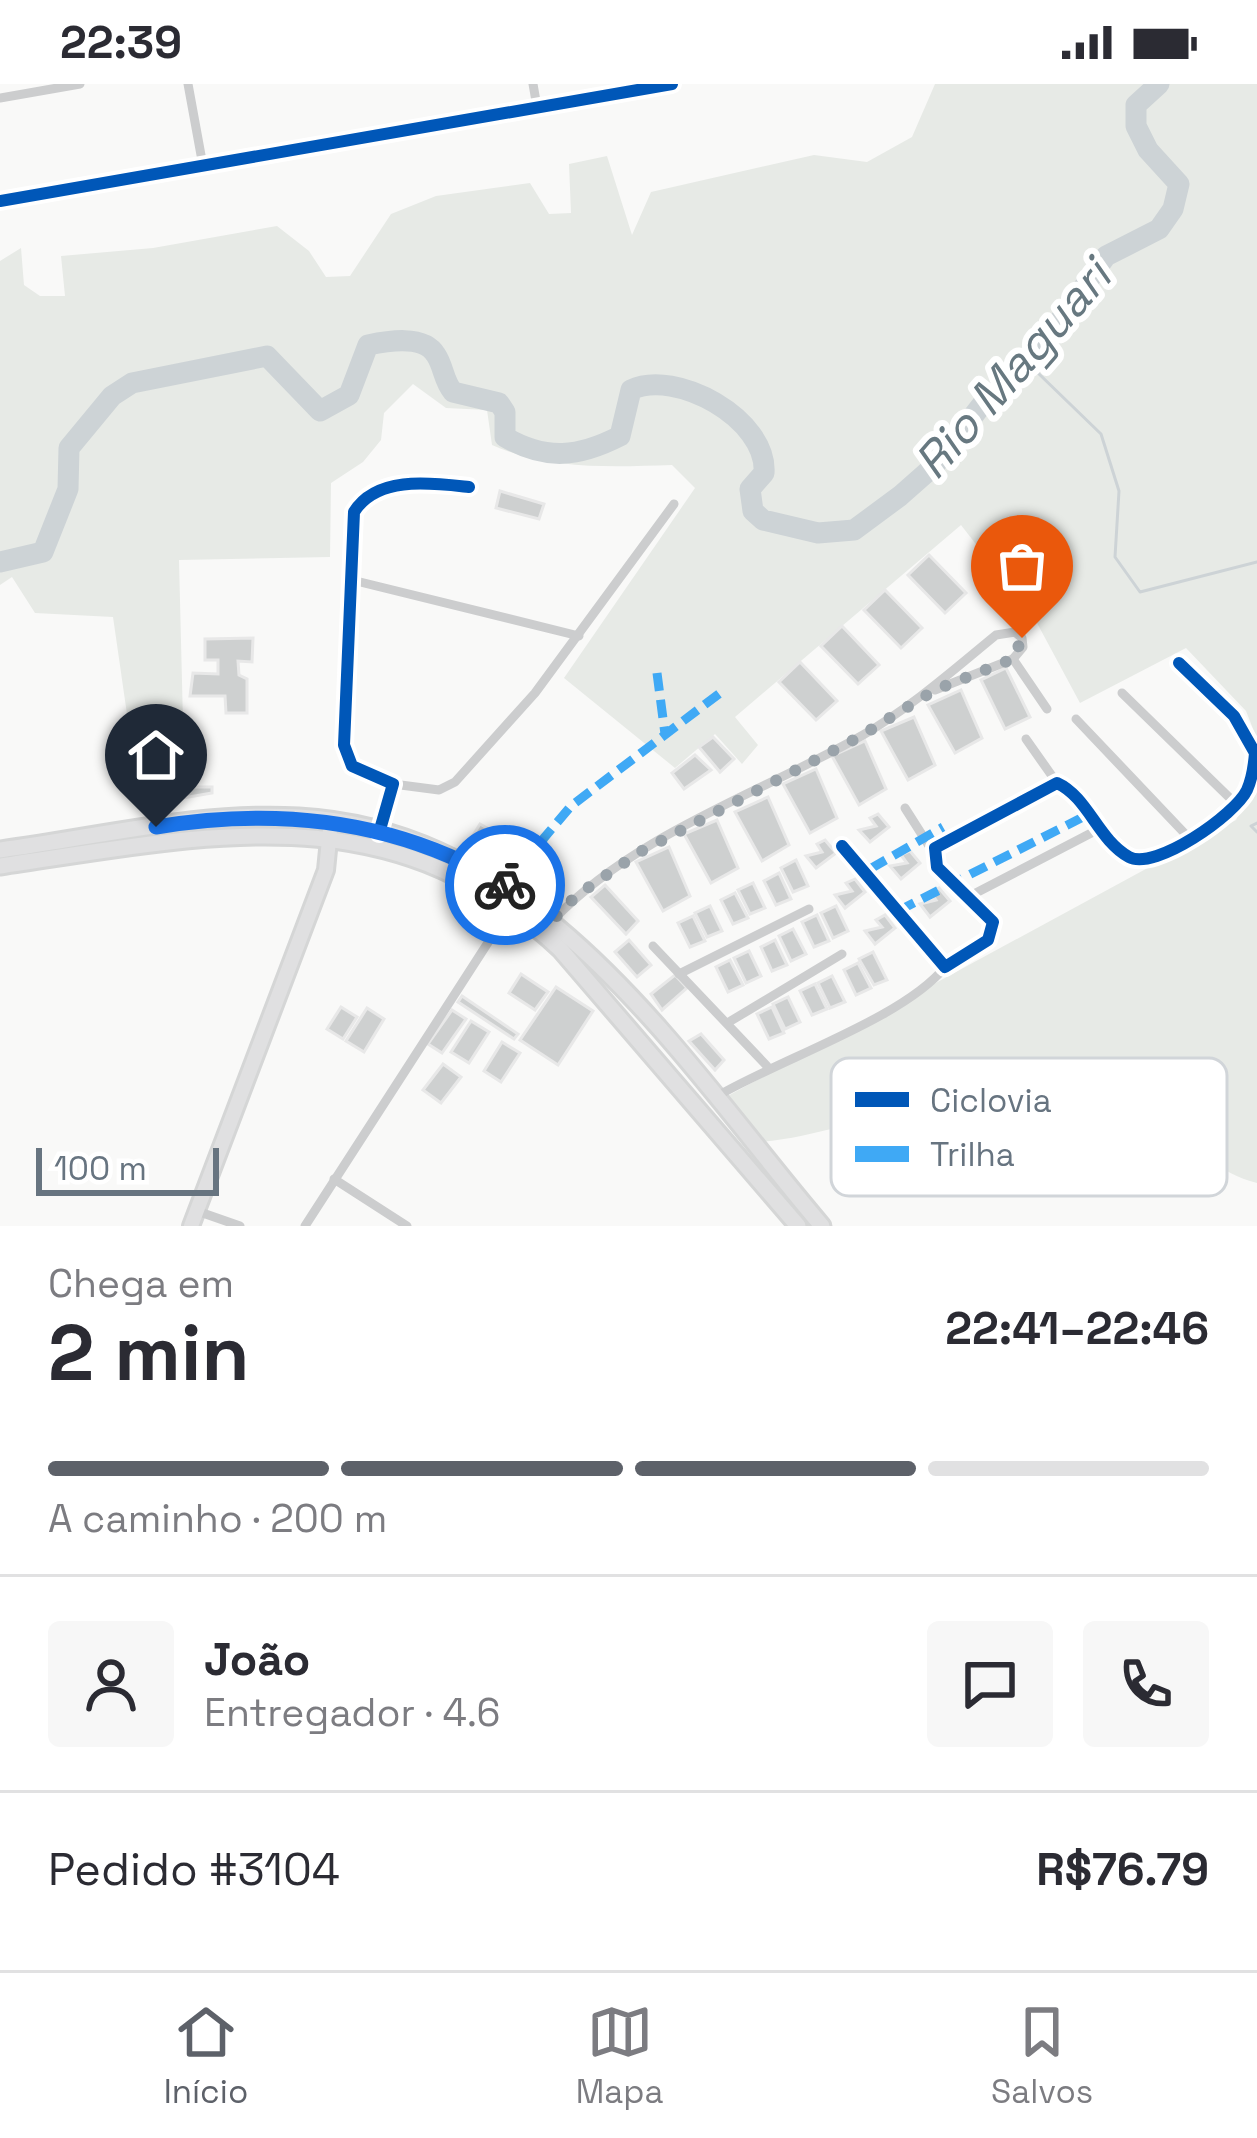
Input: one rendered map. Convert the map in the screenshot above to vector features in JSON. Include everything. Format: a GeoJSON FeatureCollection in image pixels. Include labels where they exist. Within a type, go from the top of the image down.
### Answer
{"type":"FeatureCollection","features":[{"type":"Feature","properties":{"kind":"main road"},"geometry":{"type":"LineString","coordinates":[[0,850],[201,821],[380,832],[481,870],[553,920],[822,1226]]}},
{"type":"Feature","properties":{"kind":"main road"},"geometry":{"type":"LineString","coordinates":[[194,1218],[326,870],[331,828]]}},
{"type":"Feature","properties":{"kind":"main road"},"geometry":{"type":"LineString","coordinates":[[0,866],[223,835],[331,828],[439,870],[511,907],[560,949],[799,1226]]}},
{"type":"Feature","properties":{"kind":"main road"},"geometry":{"type":"LineString","coordinates":[[740,1157],[754,1145]]}},
{"type":"Feature","properties":{"kind":"street"},"geometry":{"type":"LineString","coordinates":[[0,98],[80,84]]}},
{"type":"Feature","properties":{"kind":"street"},"geometry":{"type":"LineString","coordinates":[[188,84],[203,166]]}},
{"type":"Feature","properties":{"kind":"street"},"geometry":{"type":"LineString","coordinates":[[533,84],[537,107]]}},
{"type":"Feature","properties":{"kind":"street"},"geometry":{"type":"LineString","coordinates":[[0,201],[672,84]]}},
{"type":"Feature","properties":{"kind":"street"},"geometry":{"type":"LineString","coordinates":[[470,487],[402,484],[363,499],[354,512],[346,756],[359,771],[393,784],[439,790],[455,782],[579,636],[674,504]]}},
{"type":"Feature","properties":{"kind":"street"},"geometry":{"type":"LineString","coordinates":[[352,580],[579,636]]}},
{"type":"Feature","properties":{"kind":"street"},"geometry":{"type":"LineString","coordinates":[[553,920],[620,864],[859,737],[935,690],[1005,631],[1022,638],[1013,659],[935,690]]}},
{"type":"Feature","properties":{"kind":"street"},"geometry":{"type":"LineString","coordinates":[[1013,659],[1046,709]]}},
{"type":"Feature","properties":{"kind":"street"},"geometry":{"type":"LineString","coordinates":[[1026,739],[1097,830],[1139,861],[1190,839],[1237,806],[1252,776],[1255,753],[1250,739],[1179,663]]}},
{"type":"Feature","properties":{"kind":"street"},"geometry":{"type":"LineString","coordinates":[[1122,693],[1237,806]]}},
{"type":"Feature","properties":{"kind":"street"},"geometry":{"type":"LineString","coordinates":[[1076,718],[1190,839]]}},
{"type":"Feature","properties":{"kind":"street"},"geometry":{"type":"LineString","coordinates":[[933,852],[1057,783]]}},
{"type":"Feature","properties":{"kind":"street"},"geometry":{"type":"LineString","coordinates":[[380,832],[393,784]]}},
{"type":"Feature","properties":{"kind":"street"},"geometry":{"type":"LineString","coordinates":[[714,1098],[767,1066],[911,998],[992,935],[990,916],[937,867],[933,852],[905,808]]}},
{"type":"Feature","properties":{"kind":"street"},"geometry":{"type":"LineString","coordinates":[[970,896],[1097,830]]}},
{"type":"Feature","properties":{"kind":"street"},"geometry":{"type":"LineString","coordinates":[[842,846],[945,967]]}},
{"type":"Feature","properties":{"kind":"street"},"geometry":{"type":"LineString","coordinates":[[305,1226],[511,907]]}},
{"type":"Feature","properties":{"kind":"street"},"geometry":{"type":"LineString","coordinates":[[680,974],[809,909]]}},
{"type":"Feature","properties":{"kind":"street"},"geometry":{"type":"LineString","coordinates":[[653,946],[767,1066]]}},
{"type":"Feature","properties":{"kind":"street"},"geometry":{"type":"LineString","coordinates":[[729,1022],[842,954]]}},
{"type":"Feature","properties":{"kind":"street"},"geometry":{"type":"LineString","coordinates":[[334,1179],[407,1226]]}},
{"type":"Feature","properties":{"kind":"street"},"geometry":{"type":"LineString","coordinates":[[194,1218],[240,1226]]}},
{"type":"Feature","properties":{"kind":"shaded area"},"geometry":{"type":"Polygon","coordinates":[[[935,84],[1257,84],[1257,739],[1246,711],[1186,648],[1080,703],[1037,623],[961,525],[735,717],[758,745],[742,764],[715,734],[675,768],[564,678],[695,488],[672,465],[580,465],[535,459],[492,445],[487,410],[446,408],[413,384],[384,413],[381,440],[363,462],[331,483],[330,557],[179,560],[184,763],[146,778],[130,735],[113,617],[35,613],[12,577],[0,585],[0,261],[21,248],[24,285],[40,296],[65,296],[61,256],[153,248],[277,226],[309,251],[326,277],[350,276],[391,214],[436,196],[530,183],[549,214],[571,213],[569,164],[607,156],[632,235],[651,192],[814,155],[867,162],[912,137],[935,84]]]}},
{"type":"Feature","properties":{"kind":"shaded area"},"geometry":{"type":"Polygon","coordinates":[[[1257,753],[1257,1183],[1227,1170],[1227,1058],[831,1058],[831,1129],[759,1142],[724,1098],[1236,820],[1255,781],[1257,753]]]}},
{"type":"Feature","properties":{"kind":"building"},"geometry":{"type":"Polygon","coordinates":[[[500,491],[544,504],[539,519],[496,508],[500,491]]]}},
{"type":"Feature","properties":{"kind":"building"},"geometry":{"type":"Polygon","coordinates":[[[929,555],[966,593],[945,613],[908,575],[929,555]]]}},
{"type":"Feature","properties":{"kind":"building"},"geometry":{"type":"Polygon","coordinates":[[[885,590],[922,628],[901,648],[864,610],[885,590]]]}},
{"type":"Feature","properties":{"kind":"building"},"geometry":{"type":"Polygon","coordinates":[[[842,626],[879,665],[858,684],[821,646],[842,626]]]}},
{"type":"Feature","properties":{"kind":"building"},"geometry":{"type":"Polygon","coordinates":[[[253,638],[252,662],[238,661],[239,675],[247,679],[247,713],[226,713],[225,696],[190,696],[193,673],[218,674],[218,660],[205,660],[205,639],[253,638]]]}},
{"type":"Feature","properties":{"kind":"building"},"geometry":{"type":"Polygon","coordinates":[[[800,662],[837,701],[816,720],[779,682],[800,662]]]}},
{"type":"Feature","properties":{"kind":"building"},"geometry":{"type":"Polygon","coordinates":[[[1006,668],[1030,717],[1005,729],[981,680],[1006,668]]]}},
{"type":"Feature","properties":{"kind":"building"},"geometry":{"type":"Polygon","coordinates":[[[961,690],[982,738],[955,753],[928,705],[961,690]]]}},
{"type":"Feature","properties":{"kind":"building"},"geometry":{"type":"Polygon","coordinates":[[[914,717],[935,765],[908,780],[881,731],[914,717]]]}},
{"type":"Feature","properties":{"kind":"building"},"geometry":{"type":"Polygon","coordinates":[[[713,737],[734,759],[720,772],[699,747],[713,737]]]}},
{"type":"Feature","properties":{"kind":"building"},"geometry":{"type":"Polygon","coordinates":[[[865,741],[886,789],[859,805],[832,756],[865,741]]]}},
{"type":"Feature","properties":{"kind":"building"},"geometry":{"type":"Polygon","coordinates":[[[695,755],[711,770],[684,789],[672,773],[695,755]]]}},
{"type":"Feature","properties":{"kind":"building"},"geometry":{"type":"Polygon","coordinates":[[[816,769],[837,818],[810,833],[783,784],[816,769]]]}},
{"type":"Feature","properties":{"kind":"building"},"geometry":{"type":"Polygon","coordinates":[[[189,771],[191,787],[212,787],[212,793],[183,798],[182,773],[189,771]]]}},
{"type":"Feature","properties":{"kind":"building"},"geometry":{"type":"Polygon","coordinates":[[[768,797],[789,845],[762,861],[735,812],[768,797]]]}},
{"type":"Feature","properties":{"kind":"building"},"geometry":{"type":"Polygon","coordinates":[[[878,814],[889,827],[870,842],[859,830],[876,826],[870,818],[878,814]]]}},
{"type":"Feature","properties":{"kind":"building"},"geometry":{"type":"Polygon","coordinates":[[[717,820],[738,868],[711,883],[684,834],[717,820]]]}},
{"type":"Feature","properties":{"kind":"building"},"geometry":{"type":"Polygon","coordinates":[[[480,824],[520,847],[512,867],[469,842],[480,824]]]}},
{"type":"Feature","properties":{"kind":"building"},"geometry":{"type":"Polygon","coordinates":[[[825,840],[836,853],[816,868],[806,856],[822,852],[817,844],[825,840]]]}},
{"type":"Feature","properties":{"kind":"building"},"geometry":{"type":"Polygon","coordinates":[[[669,847],[690,896],[663,911],[636,862],[669,847]]]}},
{"type":"Feature","properties":{"kind":"building"},"geometry":{"type":"Polygon","coordinates":[[[910,851],[920,863],[901,879],[890,866],[907,863],[901,855],[910,851]]]}},
{"type":"Feature","properties":{"kind":"building"},"geometry":{"type":"Polygon","coordinates":[[[796,860],[808,886],[793,892],[781,868],[796,860]]]}},
{"type":"Feature","properties":{"kind":"building"},"geometry":{"type":"Polygon","coordinates":[[[779,873],[791,899],[776,905],[764,881],[779,873]]]}},
{"type":"Feature","properties":{"kind":"building"},"geometry":{"type":"Polygon","coordinates":[[[855,879],[865,892],[845,908],[835,895],[852,891],[846,883],[855,879]]]}},
{"type":"Feature","properties":{"kind":"building"},"geometry":{"type":"Polygon","coordinates":[[[753,883],[765,908],[750,914],[738,890],[753,883]]]}},
{"type":"Feature","properties":{"kind":"building"},"geometry":{"type":"Polygon","coordinates":[[[605,885],[638,921],[626,934],[591,897],[605,885]]]}},
{"type":"Feature","properties":{"kind":"building"},"geometry":{"type":"Polygon","coordinates":[[[939,888],[950,901],[930,917],[920,904],[936,900],[931,893],[939,888]]]}},
{"type":"Feature","properties":{"kind":"building"},"geometry":{"type":"Polygon","coordinates":[[[735,893],[748,918],[733,924],[721,900],[735,893]]]}},
{"type":"Feature","properties":{"kind":"building"},"geometry":{"type":"Polygon","coordinates":[[[710,906],[722,931],[707,937],[695,913],[710,906]]]}},
{"type":"Feature","properties":{"kind":"building"},"geometry":{"type":"Polygon","coordinates":[[[836,906],[848,931],[833,938],[821,913],[836,906]]]}},
{"type":"Feature","properties":{"kind":"building"},"geometry":{"type":"Polygon","coordinates":[[[817,915],[829,941],[814,947],[802,922],[817,915]]]}},
{"type":"Feature","properties":{"kind":"building"},"geometry":{"type":"Polygon","coordinates":[[[885,915],[895,928],[875,944],[865,931],[882,927],[876,920],[885,915]]]}},
{"type":"Feature","properties":{"kind":"building"},"geometry":{"type":"Polygon","coordinates":[[[693,916],[705,941],[690,947],[678,923],[693,916]]]}},
{"type":"Feature","properties":{"kind":"building"},"geometry":{"type":"Polygon","coordinates":[[[793,929],[806,954],[791,961],[779,936],[793,929]]]}},
{"type":"Feature","properties":{"kind":"building"},"geometry":{"type":"Polygon","coordinates":[[[629,940],[651,965],[637,977],[615,952],[629,940]]]}},
{"type":"Feature","properties":{"kind":"building"},"geometry":{"type":"Polygon","coordinates":[[[775,940],[787,965],[772,971],[761,947],[775,940]]]}},
{"type":"Feature","properties":{"kind":"building"},"geometry":{"type":"Polygon","coordinates":[[[749,951],[761,976],[746,983],[734,958],[749,951]]]}},
{"type":"Feature","properties":{"kind":"building"},"geometry":{"type":"Polygon","coordinates":[[[873,952],[887,980],[874,985],[859,959],[873,952]]]}},
{"type":"Feature","properties":{"kind":"building"},"geometry":{"type":"Polygon","coordinates":[[[730,960],[743,985],[728,992],[716,967],[730,960]]]}},
{"type":"Feature","properties":{"kind":"building"},"geometry":{"type":"Polygon","coordinates":[[[858,963],[871,988],[856,995],[844,970],[858,963]]]}},
{"type":"Feature","properties":{"kind":"building"},"geometry":{"type":"Polygon","coordinates":[[[521,974],[548,992],[535,1010],[509,993],[521,974]]]}},
{"type":"Feature","properties":{"kind":"building"},"geometry":{"type":"Polygon","coordinates":[[[675,975],[687,988],[662,1010],[651,994],[675,975]]]}},
{"type":"Feature","properties":{"kind":"building"},"geometry":{"type":"Polygon","coordinates":[[[832,976],[845,1002],[830,1008],[818,983],[832,976]]]}},
{"type":"Feature","properties":{"kind":"building"},"geometry":{"type":"Polygon","coordinates":[[[815,984],[827,1009],[812,1015],[800,991],[815,984]]]}},
{"type":"Feature","properties":{"kind":"building"},"geometry":{"type":"Polygon","coordinates":[[[556,987],[593,1011],[558,1065],[520,1040],[556,987]]]}},
{"type":"Feature","properties":{"kind":"building"},"geometry":{"type":"Polygon","coordinates":[[[462,996],[518,1034],[514,1039],[458,1002],[462,996]]]}},
{"type":"Feature","properties":{"kind":"building"},"geometry":{"type":"Polygon","coordinates":[[[788,997],[800,1022],[785,1029],[773,1004],[788,997]]]}},
{"type":"Feature","properties":{"kind":"building"},"geometry":{"type":"Polygon","coordinates":[[[341,1007],[357,1017],[343,1039],[327,1029],[341,1007]]]}},
{"type":"Feature","properties":{"kind":"building"},"geometry":{"type":"Polygon","coordinates":[[[772,1007],[784,1033],[769,1039],[757,1014],[772,1007]]]}},
{"type":"Feature","properties":{"kind":"building"},"geometry":{"type":"Polygon","coordinates":[[[367,1008],[384,1019],[364,1052],[346,1041],[367,1008]]]}},
{"type":"Feature","properties":{"kind":"building"},"geometry":{"type":"Polygon","coordinates":[[[452,1010],[466,1019],[442,1053],[428,1044],[452,1010]]]}},
{"type":"Feature","properties":{"kind":"building"},"geometry":{"type":"Polygon","coordinates":[[[471,1021],[489,1032],[469,1063],[451,1052],[471,1021]]]}},
{"type":"Feature","properties":{"kind":"building"},"geometry":{"type":"Polygon","coordinates":[[[701,1034],[724,1060],[715,1070],[689,1041],[701,1034]]]}},
{"type":"Feature","properties":{"kind":"building"},"geometry":{"type":"Polygon","coordinates":[[[502,1042],[520,1053],[501,1082],[484,1071],[502,1042]]]}},
{"type":"Feature","properties":{"kind":"building"},"geometry":{"type":"Polygon","coordinates":[[[443,1064],[461,1077],[441,1103],[423,1090],[443,1064]]]}},
{"type":"Feature","properties":{"kind":"waterway","name":"Rio Maguari"},"geometry":{"type":"LineString","coordinates":[[0,562],[43,552],[68,489],[69,448],[112,396],[132,383],[267,356],[320,411],[349,395],[368,345],[395,341],[430,348],[453,392],[499,403],[505,412],[505,437],[549,453],[576,452],[620,436],[631,390],[650,385],[693,392],[716,403],[751,434],[764,473],[750,489],[753,511],[763,520],[818,533],[854,530],[934,466],[988,397],[1023,372],[1106,256],[1159,229],[1173,209],[1179,184],[1148,150],[1136,126],[1136,105],[1159,84]]}},
{"type":"Feature","properties":{"kind":"waterway"},"geometry":{"type":"LineString","coordinates":[[1023,372],[1038,373],[1101,434],[1119,491],[1115,557],[1140,592],[1257,562]]}},
{"type":"Feature","properties":{"kind":"waterway"},"geometry":{"type":"LineString","coordinates":[[1257,823],[1251,826],[1257,832]]}},
{"type":"Feature","properties":{"kind":"marked path"},"geometry":{"type":"LineString","coordinates":[[657,673],[665,734]]}},
{"type":"Feature","properties":{"kind":"marked path"},"geometry":{"type":"LineString","coordinates":[[515,891],[544,838],[571,806],[724,690]]}},
{"type":"Feature","properties":{"kind":"marked path"},"geometry":{"type":"LineString","coordinates":[[898,911],[1087,815]]}},
{"type":"Feature","properties":{"kind":"marked path"},"geometry":{"type":"LineString","coordinates":[[870,869],[943,827]]}},
{"type":"Feature","properties":{"kind":"cycle path"},"geometry":{"type":"LineString","coordinates":[[0,201],[672,84]]}},
{"type":"Feature","properties":{"kind":"cycle path"},"geometry":{"type":"LineString","coordinates":[[379,833],[393,784],[352,766],[344,745],[354,512],[364,500],[391,487],[422,483],[469,487]]}},
{"type":"Feature","properties":{"kind":"cycle path"},"geometry":{"type":"LineString","coordinates":[[842,846],[945,967],[988,940],[993,922],[937,867],[935,848],[1057,783],[1077,798],[1109,840],[1129,857],[1141,859],[1175,849],[1240,801],[1255,753],[1234,716],[1179,663]]}},
{"type":"Feature","properties":{"kind":"way so far"},"geometry":{"type":"LineString","coordinates":[[505,885],[553,920],[576,896],[620,864],[859,737],[935,690],[1013,659],[1023,647],[1022,638]]}},
{"type":"Feature","properties":{"kind":"route"},"geometry":{"type":"LineString","coordinates":[[156,827],[274,817],[342,822],[451,856],[505,885]]}}]}
